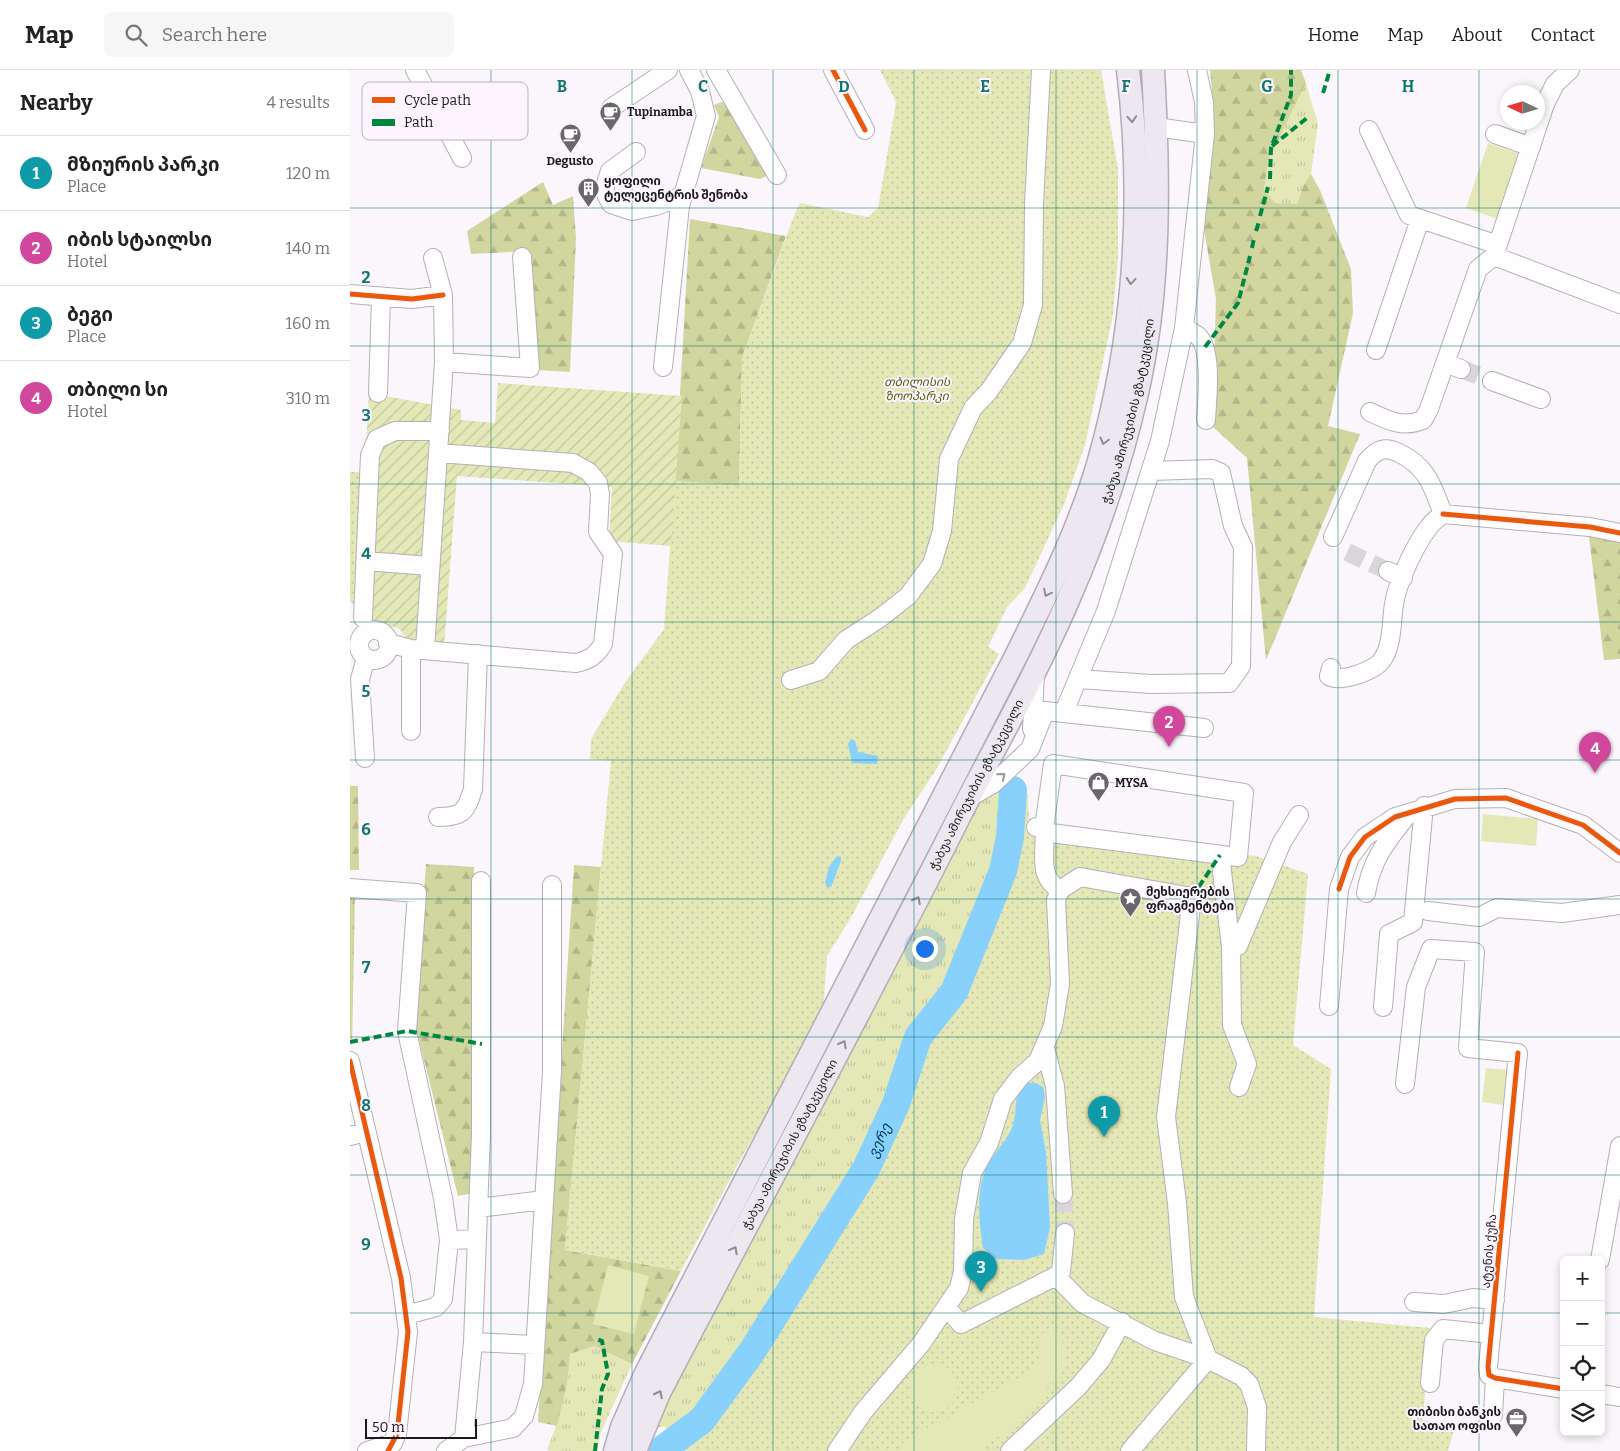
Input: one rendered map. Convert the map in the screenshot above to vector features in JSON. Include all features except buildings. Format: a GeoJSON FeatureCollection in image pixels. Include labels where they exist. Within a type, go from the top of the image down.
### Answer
{"type":"FeatureCollection","features":[{"type":"Feature","properties":{"kind":"main road","name":"ჭაბუა ამირეჯიბის გზატკეცილი"},"geometry":{"type":"LineString","coordinates":[[615,1451],[622,1427],[646,1373],[1015,658],[1057,572],[1076,526],[1107,429],[1119,381],[1125,340],[1135,233],[1135,163],[1128,70]]}},
{"type":"Feature","properties":{"kind":"main road","name":"ჭაბუა ამირეჯიბის გზატკეცილი"},"geometry":{"type":"LineString","coordinates":[[637,1445],[664,1384],[892,950],[1035,669],[1069,598],[1100,520],[1122,453],[1138,390],[1148,332],[1157,225],[1156,127],[1153,70]]}},
{"type":"Feature","properties":{"kind":"street"},"geometry":{"type":"LineString","coordinates":[[416,70],[422,82]]}},
{"type":"Feature","properties":{"kind":"street"},"geometry":{"type":"LineString","coordinates":[[611,108],[668,70]]}},
{"type":"Feature","properties":{"kind":"street"},"geometry":{"type":"LineString","coordinates":[[663,367],[677,221],[706,116],[700,91],[689,70]]}},
{"type":"Feature","properties":{"kind":"street"},"geometry":{"type":"LineString","coordinates":[[716,70],[778,175]]}},
{"type":"Feature","properties":{"kind":"street"},"geometry":{"type":"LineString","coordinates":[[833,70],[865,130]]}},
{"type":"Feature","properties":{"kind":"street"},"geometry":{"type":"LineString","coordinates":[[791,680],[819,671],[846,640],[880,618],[908,596],[932,564],[942,531],[949,459],[973,408],[989,391],[1022,343],[1033,305],[1034,204],[1041,70]]}},
{"type":"Feature","properties":{"kind":"street"},"geometry":{"type":"LineString","coordinates":[[1064,712],[1106,611],[1151,471],[1160,441],[1184,328],[1205,134],[1204,102],[1197,70]]}},
{"type":"Feature","properties":{"kind":"street"},"geometry":{"type":"LineString","coordinates":[[1370,412],[1393,423],[1412,424],[1423,420],[1453,366],[1478,269],[1496,250],[1545,104],[1555,84],[1570,70]]}},
{"type":"Feature","properties":{"kind":"street"},"geometry":{"type":"LineString","coordinates":[[1156,127],[1205,134]]}},
{"type":"Feature","properties":{"kind":"street"},"geometry":{"type":"LineString","coordinates":[[1369,130],[1409,215],[1496,250],[1620,304]]}},
{"type":"Feature","properties":{"kind":"street"},"geometry":{"type":"LineString","coordinates":[[1495,134],[1531,146]]}},
{"type":"Feature","properties":{"kind":"street"},"geometry":{"type":"LineString","coordinates":[[453,140],[462,158]]}},
{"type":"Feature","properties":{"kind":"street"},"geometry":{"type":"LineString","coordinates":[[636,152],[610,171],[604,190],[611,204],[632,211],[656,206],[684,194]]}},
{"type":"Feature","properties":{"kind":"street"},"geometry":{"type":"LineString","coordinates":[[1376,350],[1420,219]]}},
{"type":"Feature","properties":{"kind":"street"},"geometry":{"type":"LineString","coordinates":[[444,362],[530,368],[522,257]]}},
{"type":"Feature","properties":{"kind":"street"},"geometry":{"type":"LineString","coordinates":[[411,731],[418,649],[429,566],[444,362],[443,295],[433,258]]}},
{"type":"Feature","properties":{"kind":"street"},"geometry":{"type":"LineString","coordinates":[[350,294],[412,299],[443,295]]}},
{"type":"Feature","properties":{"kind":"street"},"geometry":{"type":"LineString","coordinates":[[378,393],[382,298]]}},
{"type":"Feature","properties":{"kind":"street"},"geometry":{"type":"LineString","coordinates":[[1184,328],[1198,336],[1205,347],[1207,365],[1206,420]]}},
{"type":"Feature","properties":{"kind":"street"},"geometry":{"type":"LineString","coordinates":[[1492,381],[1541,399]]}},
{"type":"Feature","properties":{"kind":"street"},"geometry":{"type":"LineString","coordinates":[[388,643],[383,656],[375,660],[366,658],[362,654],[359,645],[366,561],[370,455],[377,439],[395,431],[440,431]]}},
{"type":"Feature","properties":{"kind":"street"},"geometry":{"type":"LineString","coordinates":[[1333,537],[1367,461],[1375,451],[1386,448],[1413,460],[1422,469],[1443,514]]}},
{"type":"Feature","properties":{"kind":"street"},"geometry":{"type":"LineString","coordinates":[[360,619],[380,632],[388,643],[418,649],[576,662],[590,660],[603,644],[613,554],[598,532],[600,494],[598,483],[589,472],[574,463],[438,453]]}},
{"type":"Feature","properties":{"kind":"street"},"geometry":{"type":"LineString","coordinates":[[1078,680],[1151,684],[1229,683],[1242,666],[1242,547],[1233,526],[1221,473],[1212,469],[1151,471]]}},
{"type":"Feature","properties":{"kind":"street"},"geometry":{"type":"LineString","coordinates":[[1330,668],[1330,676],[1338,679],[1367,671],[1381,662],[1389,646],[1395,575],[1430,525],[1443,514],[1590,527],[1620,533]]}},
{"type":"Feature","properties":{"kind":"street"},"geometry":{"type":"LineString","coordinates":[[366,561],[429,566]]}},
{"type":"Feature","properties":{"kind":"street"},"geometry":{"type":"LineString","coordinates":[[438,817],[453,817],[462,813],[468,806],[473,789],[478,654]]}},
{"type":"Feature","properties":{"kind":"street"},"geometry":{"type":"LineString","coordinates":[[364,758],[360,680],[366,658]]}},
{"type":"Feature","properties":{"kind":"street"},"geometry":{"type":"LineString","coordinates":[[1030,749],[1035,669]]}},
{"type":"Feature","properties":{"kind":"street"},"geometry":{"type":"LineString","coordinates":[[970,797],[993,784],[1030,749],[1045,711],[1204,728]]}},
{"type":"Feature","properties":{"kind":"street"},"geometry":{"type":"LineString","coordinates":[[1030,749],[1053,764],[1244,793],[1238,857],[1051,833],[1040,828]]}},
{"type":"Feature","properties":{"kind":"street"},"geometry":{"type":"LineString","coordinates":[[1053,764],[1040,828],[1044,874],[1051,884],[1060,890]]}},
{"type":"Feature","properties":{"kind":"street"},"geometry":{"type":"LineString","coordinates":[[1328,1006],[1339,889],[1350,857],[1365,837],[1395,817],[1455,799],[1506,798],[1583,825],[1620,853]]}},
{"type":"Feature","properties":{"kind":"street"},"geometry":{"type":"LineString","coordinates":[[1366,893],[1370,871],[1385,843],[1417,809]]}},
{"type":"Feature","properties":{"kind":"street"},"geometry":{"type":"LineString","coordinates":[[1383,1007],[1389,934],[1413,922],[1417,809]]}},
{"type":"Feature","properties":{"kind":"street"},"geometry":{"type":"LineString","coordinates":[[1231,947],[1238,946],[1282,842],[1299,815]]}},
{"type":"Feature","properties":{"kind":"street"},"geometry":{"type":"LineString","coordinates":[[1220,855],[1231,947],[1232,1025],[1247,1064],[1239,1087]]}},
{"type":"Feature","properties":{"kind":"street"},"geometry":{"type":"LineString","coordinates":[[837,1451],[863,1412],[921,1344],[959,1288],[963,1271],[964,1219],[972,1173],[988,1143],[1003,1099],[1020,1077],[1038,1061],[1045,1048],[1053,1026],[1060,984],[1059,937],[1055,912],[1056,900],[1060,890],[1080,877],[1192,896],[1166,1117],[1177,1203],[1184,1297],[1208,1359]]}},
{"type":"Feature","properties":{"kind":"street"},"geometry":{"type":"LineString","coordinates":[[464,1438],[473,1342],[478,1208],[482,1008],[481,881]]}},
{"type":"Feature","properties":{"kind":"street"},"geometry":{"type":"LineString","coordinates":[[446,1451],[464,1438],[512,1428],[524,1416],[533,1384],[552,1071],[552,884]]}},
{"type":"Feature","properties":{"kind":"street"},"geometry":{"type":"LineString","coordinates":[[350,888],[417,893],[407,1032],[443,1198],[449,1240],[443,1299],[436,1307],[406,1315]]}},
{"type":"Feature","properties":{"kind":"street"},"geometry":{"type":"LineString","coordinates":[[1428,911],[1479,917],[1496,908],[1562,913],[1580,909],[1620,905]]}},
{"type":"Feature","properties":{"kind":"street","name":"ატენის ქუჩა"},"geometry":{"type":"LineString","coordinates":[[1405,1084],[1416,987],[1431,949],[1475,952],[1468,1048],[1518,1053],[1488,1367],[1489,1375],[1495,1378],[1493,1415]]}},
{"type":"Feature","properties":{"kind":"street"},"geometry":{"type":"LineString","coordinates":[[1045,1048],[1056,1086],[1063,1194]]}},
{"type":"Feature","properties":{"kind":"street"},"geometry":{"type":"LineString","coordinates":[[350,1061],[357,1134],[401,1278],[408,1332],[397,1434],[390,1447],[367,1451]]}},
{"type":"Feature","properties":{"kind":"street"},"geometry":{"type":"LineString","coordinates":[[1601,1256],[1620,1146]]}},
{"type":"Feature","properties":{"kind":"street"},"geometry":{"type":"LineString","coordinates":[[478,1208],[544,1200]]}},
{"type":"Feature","properties":{"kind":"street"},"geometry":{"type":"LineString","coordinates":[[947,1308],[961,1324],[1056,1276],[1061,1272],[1065,1233]]}},
{"type":"Feature","properties":{"kind":"street"},"geometry":{"type":"LineString","coordinates":[[449,1240],[477,1239]]}},
{"type":"Feature","properties":{"kind":"street"},"geometry":{"type":"LineString","coordinates":[[1056,1276],[1082,1303],[1122,1322],[1155,1341],[1208,1359],[1241,1376],[1249,1384],[1257,1407],[1256,1451]]}},
{"type":"Feature","properties":{"kind":"street"},"geometry":{"type":"LineString","coordinates":[[1414,1302],[1444,1304],[1473,1298],[1495,1300]]}},
{"type":"Feature","properties":{"kind":"street"},"geometry":{"type":"LineString","coordinates":[[1010,1451],[1078,1387],[1101,1360],[1122,1322]]}},
{"type":"Feature","properties":{"kind":"street"},"geometry":{"type":"LineString","coordinates":[[1430,1383],[1434,1340],[1443,1329],[1492,1334]]}},
{"type":"Feature","properties":{"kind":"street"},"geometry":{"type":"LineString","coordinates":[[473,1342],[535,1344]]}},
{"type":"Feature","properties":{"kind":"street"},"geometry":{"type":"LineString","coordinates":[[1130,1451],[1208,1359]]}},
{"type":"Feature","properties":{"kind":"street"},"geometry":{"type":"LineString","coordinates":[[1495,1378],[1560,1388]]}},
{"type":"Feature","properties":{"kind":"street"},"geometry":{"type":"LineString","coordinates":[[1605,1395],[1620,1397]]}},
{"type":"Feature","properties":{"kind":"green space","name":"თბილისის ზოოპარკი"},"geometry":{"type":"Polygon","coordinates":[[[880,70],[1101,70],[1118,169],[1118,258],[1113,315],[1085,445],[1065,502],[1025,588],[1007,607],[988,647],[999,654],[937,768],[903,820],[853,914],[827,956],[824,1001],[769,1111],[739,1162],[681,1271],[565,1250],[611,761],[590,759],[591,739],[624,684],[664,629],[675,481],[739,486],[742,358],[800,203],[868,217],[878,208],[896,102],[880,70]]]}},
{"type":"Feature","properties":{"kind":"green space"},"geometry":{"type":"Polygon","coordinates":[[[1210,70],[1301,70],[1306,83],[1268,161],[1264,191],[1276,203],[1297,204],[1304,184],[1311,174],[1320,190],[1351,269],[1353,313],[1328,426],[1360,434],[1266,660],[1247,458],[1212,426],[1216,299],[1203,224],[1214,113],[1210,70]]]}},
{"type":"Feature","properties":{"kind":"green space"},"geometry":{"type":"Polygon","coordinates":[[[1306,83],[1318,124],[1311,174],[1304,184],[1297,204],[1276,203],[1264,191],[1268,161],[1306,83]]]}},
{"type":"Feature","properties":{"kind":"green space"},"geometry":{"type":"Polygon","coordinates":[[[731,99],[773,173],[760,179],[701,168],[719,117],[714,105],[731,99]]]}},
{"type":"Feature","properties":{"kind":"green space"},"geometry":{"type":"Polygon","coordinates":[[[1488,143],[1522,155],[1500,220],[1466,208],[1488,143]]]}},
{"type":"Feature","properties":{"kind":"green space"},"geometry":{"type":"Polygon","coordinates":[[[543,182],[553,205],[573,196],[576,238],[570,372],[538,370],[529,251],[471,254],[467,231],[543,182]]]}},
{"type":"Feature","properties":{"kind":"green space"},"geometry":{"type":"Polygon","coordinates":[[[690,219],[786,236],[742,358],[739,486],[675,481],[690,219]]]}},
{"type":"Feature","properties":{"kind":"green space"},"geometry":{"type":"Polygon","coordinates":[[[498,383],[682,396],[671,546],[609,541],[612,487],[457,476],[443,661],[406,659],[405,639],[400,629],[395,627],[379,628],[357,608],[369,393],[461,410],[461,420],[495,423],[498,383]]]}},
{"type":"Feature","properties":{"kind":"green space"},"geometry":{"type":"Polygon","coordinates":[[[350,472],[364,472],[357,608],[350,601],[350,472]]]}},
{"type":"Feature","properties":{"kind":"green space"},"geometry":{"type":"Polygon","coordinates":[[[1588,528],[1620,536],[1620,659],[1604,660],[1588,528]]]}},
{"type":"Feature","properties":{"kind":"green space"},"geometry":{"type":"Polygon","coordinates":[[[985,784],[1028,794],[1029,826],[1011,824],[1003,871],[954,992],[918,1037],[896,1104],[866,1169],[753,1350],[702,1420],[663,1449],[666,1427],[654,1427],[667,1396],[985,784]]]}},
{"type":"Feature","properties":{"kind":"green space"},"geometry":{"type":"Polygon","coordinates":[[[350,786],[358,786],[359,870],[350,870],[350,786]]]}},
{"type":"Feature","properties":{"kind":"green space"},"geometry":{"type":"Polygon","coordinates":[[[1483,814],[1538,819],[1536,846],[1481,841],[1483,814]]]}},
{"type":"Feature","properties":{"kind":"green space"},"geometry":{"type":"Polygon","coordinates":[[[1011,823],[1256,856],[1308,874],[1293,1045],[1331,1069],[1314,1317],[1430,1328],[1423,1420],[1455,1426],[1448,1451],[663,1451],[663,1449],[702,1420],[753,1350],[866,1169],[896,1104],[918,1037],[954,992],[1003,871],[1011,823]]]}},
{"type":"Feature","properties":{"kind":"green space"},"geometry":{"type":"Polygon","coordinates":[[[426,864],[474,867],[474,1133],[469,1194],[458,1196],[415,1024],[426,864]]]}},
{"type":"Feature","properties":{"kind":"green space"},"geometry":{"type":"Polygon","coordinates":[[[574,865],[601,867],[565,1250],[681,1271],[632,1364],[594,1346],[570,1354],[567,1383],[557,1426],[538,1422],[574,865]]]}},
{"type":"Feature","properties":{"kind":"green space"},"geometry":{"type":"Polygon","coordinates":[[[350,895],[355,895],[352,1047],[350,1036],[350,895]]]}},
{"type":"Feature","properties":{"kind":"green space"},"geometry":{"type":"Polygon","coordinates":[[[1486,1068],[1507,1070],[1503,1105],[1482,1102],[1486,1068]]]}},
{"type":"Feature","properties":{"kind":"green space"},"geometry":{"type":"Polygon","coordinates":[[[608,1265],[649,1276],[634,1334],[593,1324],[608,1265]]]}},
{"type":"Feature","properties":{"kind":"green space"},"geometry":{"type":"Polygon","coordinates":[[[1050,1330],[1060,1338],[1063,1344],[1066,1357],[1065,1364],[1060,1376],[1046,1390],[1044,1400],[1031,1413],[999,1437],[972,1451],[900,1451],[901,1445],[908,1439],[1024,1375],[1041,1362],[1038,1346],[1039,1339],[1043,1332],[1050,1330]]]}},
{"type":"Feature","properties":{"kind":"green space"},"geometry":{"type":"Polygon","coordinates":[[[594,1346],[632,1364],[601,1432],[597,1451],[549,1451],[547,1449],[556,1426],[562,1402],[569,1354],[594,1346]]]}},
{"type":"Feature","properties":{"kind":"green space"},"geometry":{"type":"Polygon","coordinates":[[[929,1364],[939,1364],[948,1368],[954,1374],[957,1379],[957,1397],[948,1408],[939,1412],[929,1412],[920,1408],[914,1402],[910,1393],[910,1383],[914,1374],[920,1368],[929,1364]]]}},
{"type":"Feature","properties":{"kind":"water"},"geometry":{"type":"Polygon","coordinates":[[[851,739],[855,741],[858,752],[878,756],[877,764],[852,763],[848,744],[851,739]]]}},
{"type":"Feature","properties":{"kind":"water"},"geometry":{"type":"Polygon","coordinates":[[[837,856],[841,857],[841,861],[831,887],[827,887],[825,883],[829,867],[837,856]]]}},
{"type":"Feature","properties":{"kind":"water"},"geometry":{"type":"Polygon","coordinates":[[[1028,1083],[1036,1083],[1043,1087],[1045,1097],[1040,1120],[1046,1152],[1050,1227],[1044,1254],[1024,1260],[996,1259],[983,1248],[979,1216],[981,1184],[988,1164],[1012,1127],[1019,1092],[1028,1083]]]}},
{"type":"Feature","properties":{"kind":"waterway","name":"ვერე"},"geometry":{"type":"LineString","coordinates":[[663,1449],[702,1420],[753,1350],[866,1169],[896,1104],[918,1037],[954,992],[1003,871],[1010,837],[1013,790]]}},
{"type":"Feature","properties":{"kind":"tunnel"},"geometry":{"type":"LineString","coordinates":[[1461,369],[1492,381]]}},
{"type":"Feature","properties":{"kind":"tunnel"},"geometry":{"type":"LineString","coordinates":[[1347,552],[1388,571]]}},
{"type":"Feature","properties":{"kind":"tunnel"},"geometry":{"type":"LineString","coordinates":[[1063,1194],[1065,1233]]}},
{"type":"Feature","properties":{"kind":"marked path"},"geometry":{"type":"LineString","coordinates":[[1270,179],[1271,148],[1291,95],[1291,70]]}},
{"type":"Feature","properties":{"kind":"marked path"},"geometry":{"type":"LineString","coordinates":[[1323,93],[1330,70]]}},
{"type":"Feature","properties":{"kind":"marked path"},"geometry":{"type":"LineString","coordinates":[[1272,146],[1307,118]]}},
{"type":"Feature","properties":{"kind":"marked path"},"geometry":{"type":"LineString","coordinates":[[1260,216],[1268,187]]}},
{"type":"Feature","properties":{"kind":"marked path"},"geometry":{"type":"LineString","coordinates":[[1256,231],[1259,222]]}},
{"type":"Feature","properties":{"kind":"marked path"},"geometry":{"type":"LineString","coordinates":[[1252,248],[1254,238]]}},
{"type":"Feature","properties":{"kind":"marked path"},"geometry":{"type":"LineString","coordinates":[[1205,347],[1238,303],[1250,256]]}},
{"type":"Feature","properties":{"kind":"marked path"},"geometry":{"type":"LineString","coordinates":[[1192,897],[1220,855]]}},
{"type":"Feature","properties":{"kind":"marked path"},"geometry":{"type":"LineString","coordinates":[[350,1042],[407,1031],[482,1044]]}},
{"type":"Feature","properties":{"kind":"marked path"},"geometry":{"type":"LineString","coordinates":[[595,1451],[602,1389],[608,1374],[602,1341],[596,1339]]}},
{"type":"Feature","properties":{"kind":"cycle path"},"geometry":{"type":"LineString","coordinates":[[833,70],[865,130]]}},
{"type":"Feature","properties":{"kind":"cycle path"},"geometry":{"type":"LineString","coordinates":[[350,294],[412,299],[443,295]]}},
{"type":"Feature","properties":{"kind":"cycle path"},"geometry":{"type":"LineString","coordinates":[[1443,514],[1590,527],[1620,533]]}},
{"type":"Feature","properties":{"kind":"cycle path"},"geometry":{"type":"LineString","coordinates":[[1339,889],[1350,857],[1365,837],[1395,817],[1455,799],[1506,798],[1583,825],[1620,853]]}},
{"type":"Feature","properties":{"kind":"cycle path"},"geometry":{"type":"LineString","coordinates":[[1518,1053],[1488,1367],[1489,1375],[1495,1378],[1560,1388]]}},
{"type":"Feature","properties":{"kind":"cycle path"},"geometry":{"type":"LineString","coordinates":[[350,1061],[401,1278],[408,1332],[397,1434],[388,1451]]}},
{"type":"Feature","properties":{"kind":"place","name":"Tupinamba"},"geometry":{"type":"Point","coordinates":[611,131]}},
{"type":"Feature","properties":{"kind":"place","name":"Degusto"},"geometry":{"type":"Point","coordinates":[570,153]}},
{"type":"Feature","properties":{"kind":"place","name":"ყოფილი ტელეცენტრის შენობა"},"geometry":{"type":"Point","coordinates":[588,207]}},
{"type":"Feature","properties":{"kind":"place","name":"იბის სტაილსი"},"geometry":{"type":"Point","coordinates":[1169,747]}},
{"type":"Feature","properties":{"kind":"place","name":"თბილი სი"},"geometry":{"type":"Point","coordinates":[1595,773]}},
{"type":"Feature","properties":{"kind":"place","name":"MYSA"},"geometry":{"type":"Point","coordinates":[1099,802]}},
{"type":"Feature","properties":{"kind":"place","name":"მეხსიერების ფრაგმენტები"},"geometry":{"type":"Point","coordinates":[1130,918]}},
{"type":"Feature","properties":{"kind":"place","name":"მზიურის პარკი"},"geometry":{"type":"Point","coordinates":[1104,1137]}},
{"type":"Feature","properties":{"kind":"place","name":"ბეგი"},"geometry":{"type":"Point","coordinates":[981,1292]}},
{"type":"Feature","properties":{"kind":"place","name":"თიბისი ბანკის სათაო ოფისი"},"geometry":{"type":"Point","coordinates":[1517,1438]}}]}
